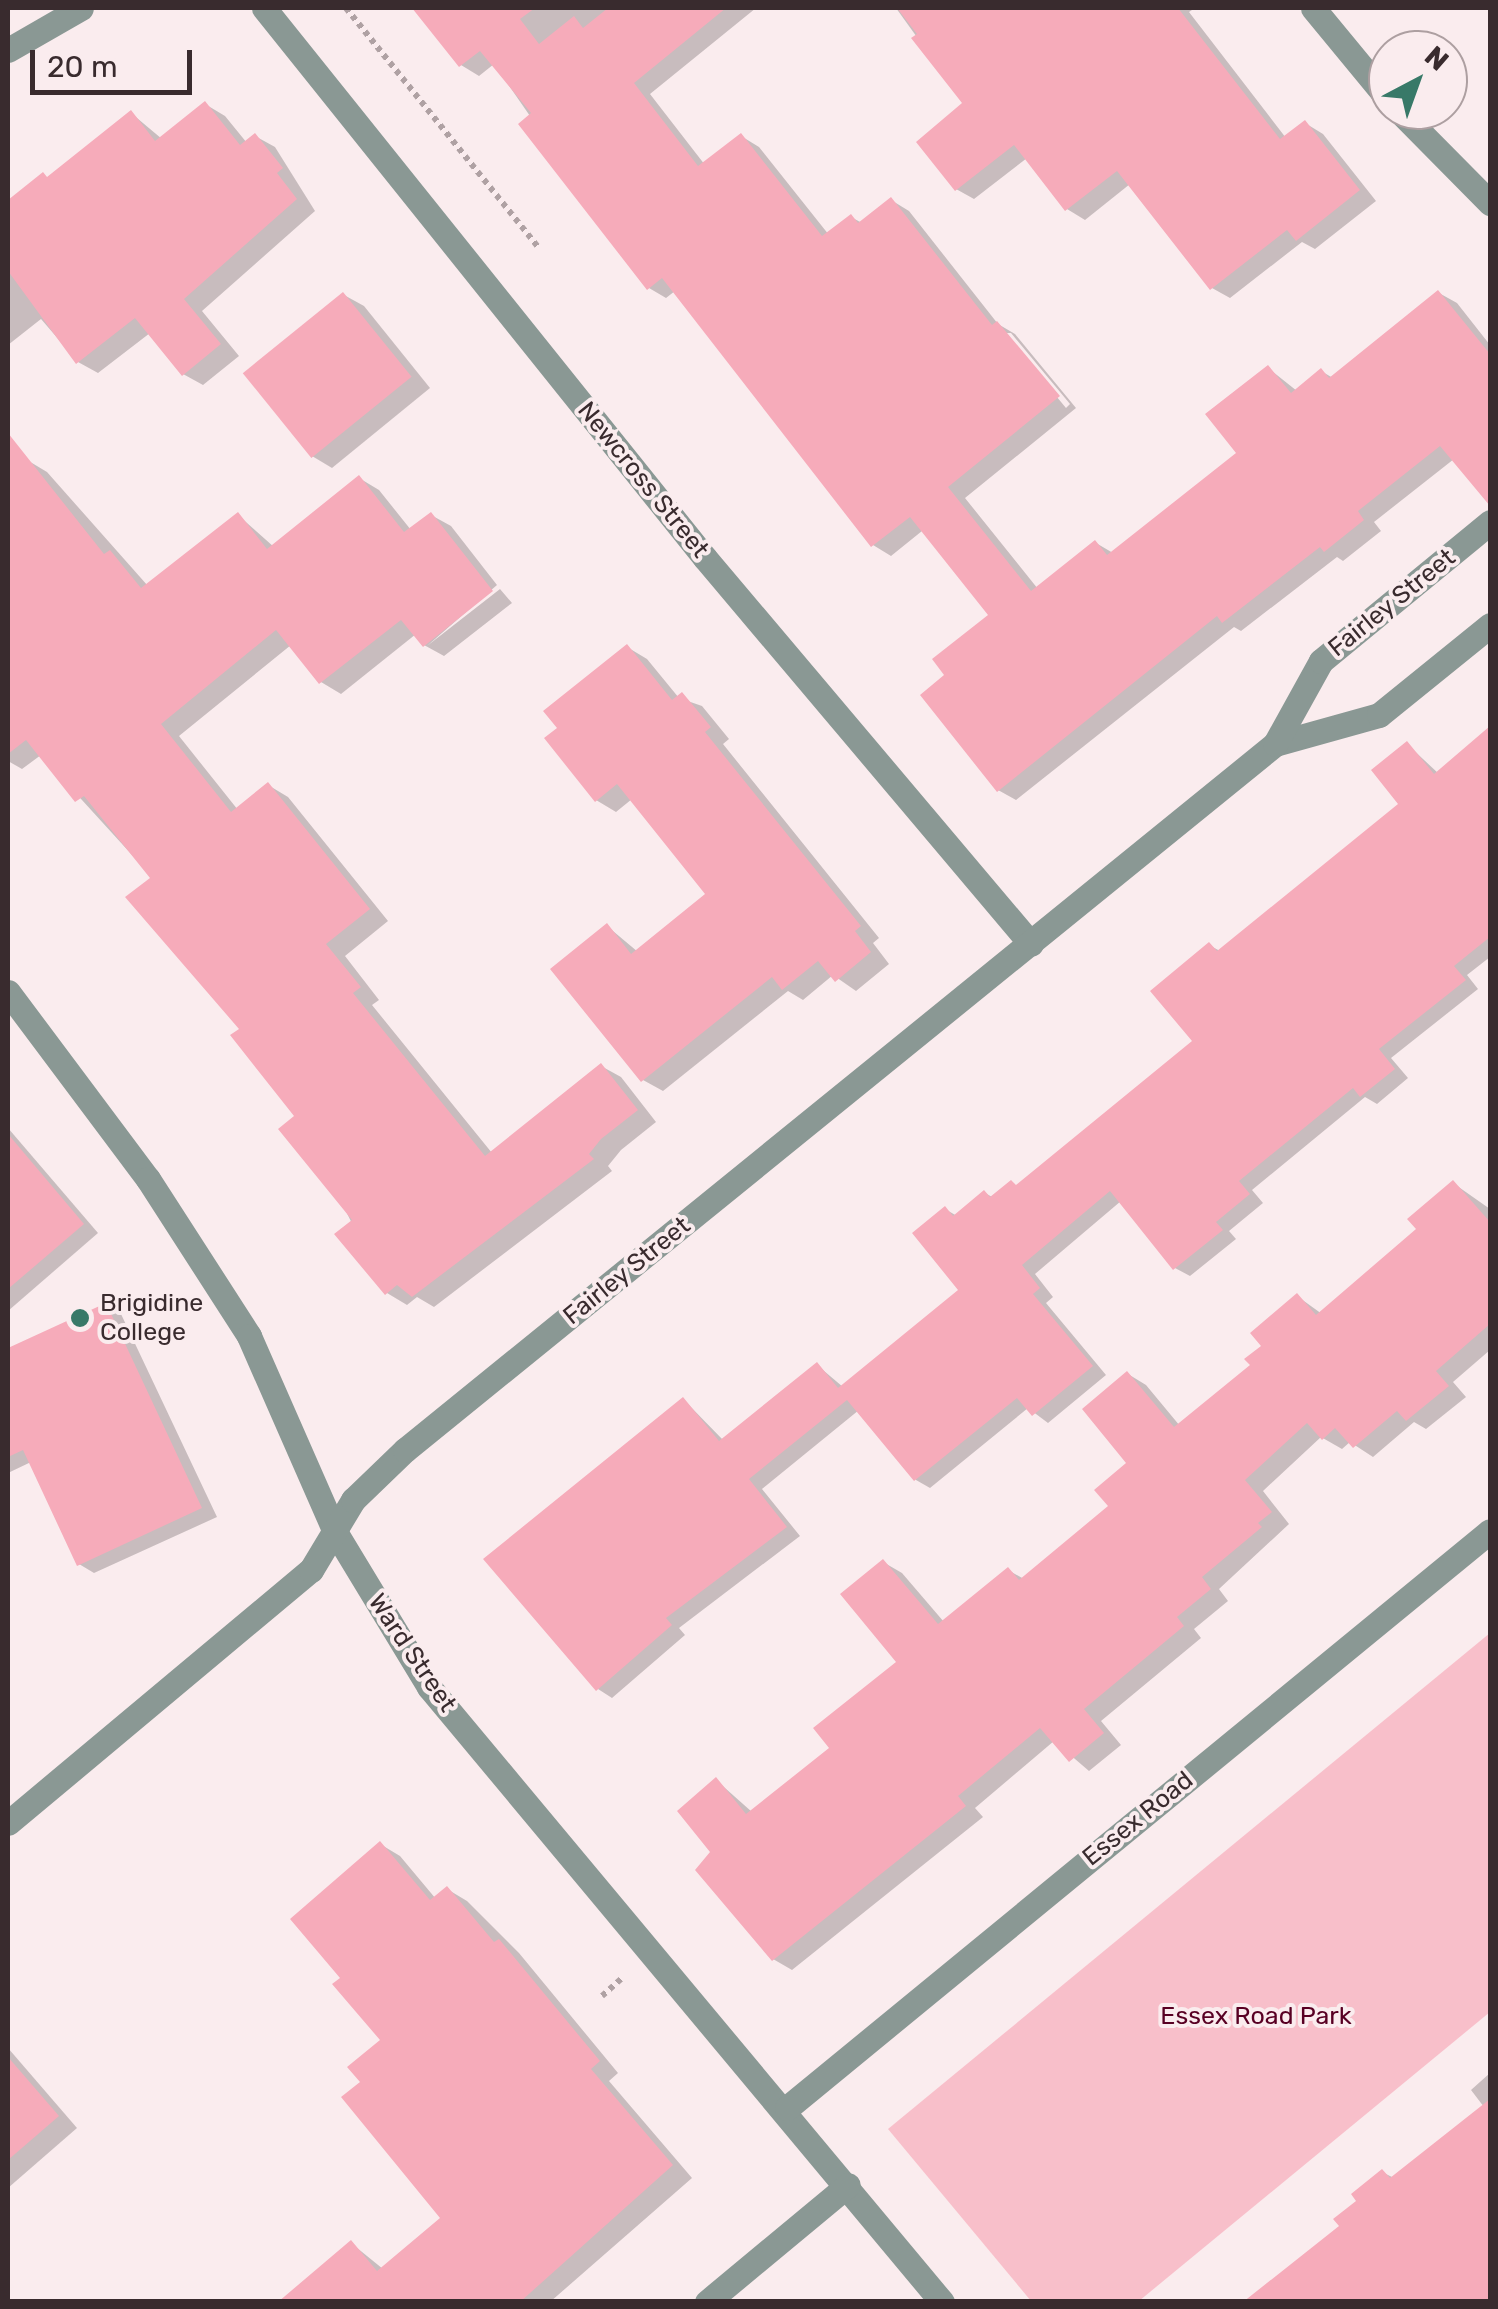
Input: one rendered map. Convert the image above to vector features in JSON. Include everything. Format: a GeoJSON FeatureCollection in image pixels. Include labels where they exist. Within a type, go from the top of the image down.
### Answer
{"type":"FeatureCollection","features":[{"type":"Feature","properties":{"kind":"street"},"geometry":{"type":"LineString","coordinates":[[8,50],[81,8]]}},
{"type":"Feature","properties":{"kind":"street","name":"Newcross Street"},"geometry":{"type":"LineString","coordinates":[[264,8],[706,558],[1031,944]]}},
{"type":"Feature","properties":{"kind":"street"},"geometry":{"type":"LineString","coordinates":[[1313,8],[1368,75]]}},
{"type":"Feature","properties":{"kind":"street"},"geometry":{"type":"LineString","coordinates":[[1418,130],[1490,203]]}},
{"type":"Feature","properties":{"kind":"street","name":"Fairley Street"},"geometry":{"type":"LineString","coordinates":[[8,1823],[311,1570],[353,1500],[405,1450],[1275,744],[1321,662],[1490,522]]}},
{"type":"Feature","properties":{"kind":"street","name":"Fairley Street"},"geometry":{"type":"LineString","coordinates":[[1275,744],[1379,715],[1490,624]]}},
{"type":"Feature","properties":{"kind":"street","name":"Ward Street"},"geometry":{"type":"LineString","coordinates":[[8,992],[148,1179],[249,1336],[334,1530],[429,1687],[786,2108],[942,2302]]}},
{"type":"Feature","properties":{"kind":"street","name":"Essex Road"},"geometry":{"type":"LineString","coordinates":[[786,2108],[1490,1531]]}},
{"type":"Feature","properties":{"kind":"street"},"geometry":{"type":"LineString","coordinates":[[707,2302],[848,2184]]}},
{"type":"Feature","properties":{"kind":"path"},"geometry":{"type":"LineString","coordinates":[[346,8],[538,247]]}},
{"type":"Feature","properties":{"kind":"path"},"geometry":{"type":"LineString","coordinates":[[602,1996],[626,1976]]}},
{"type":"Feature","properties":{"kind":"green space","name":"Essex Road Park"},"geometry":{"type":"Polygon","coordinates":[[[1490,1633],[1490,2012],[1139,2301],[1031,2301],[888,2129],[1490,1633]]]}},
{"type":"Feature","properties":{"kind":"building"},"geometry":{"type":"Polygon","coordinates":[[[412,8],[535,8],[520,19],[539,44],[574,16],[583,28],[608,8],[726,8],[634,83],[698,166],[741,133],[822,236],[851,214],[858,223],[891,197],[992,325],[997,321],[1060,396],[948,487],[1031,591],[1095,540],[1107,555],[1236,453],[1205,414],[1268,365],[1291,393],[1321,368],[1329,378],[1438,290],[1490,354],[1490,506],[1440,446],[1358,511],[1364,520],[1324,552],[1320,547],[1222,623],[1217,616],[997,792],[920,695],[944,675],[932,659],[988,615],[910,517],[871,547],[662,278],[647,290],[518,124],[531,113],[480,51],[459,67],[412,8]]]}},
{"type":"Feature","properties":{"kind":"building"},"geometry":{"type":"Polygon","coordinates":[[[897,8],[1178,8],[1280,139],[1305,120],[1360,190],[1296,241],[1287,230],[1210,290],[1117,171],[1065,211],[1014,145],[955,191],[916,142],[962,103],[911,38],[917,34],[897,8]]]}},
{"type":"Feature","properties":{"kind":"building"},"geometry":{"type":"Polygon","coordinates":[[[205,101],[240,145],[255,133],[283,168],[277,173],[297,199],[184,299],[221,344],[182,376],[135,318],[76,364],[8,271],[8,200],[43,172],[47,177],[131,110],[155,141],[205,101]]]}},
{"type":"Feature","properties":{"kind":"building"},"geometry":{"type":"Polygon","coordinates":[[[343,292],[412,377],[311,458],[243,373],[343,292]]]}},
{"type":"Feature","properties":{"kind":"building"},"geometry":{"type":"Polygon","coordinates":[[[8,433],[104,554],[110,550],[141,588],[238,512],[267,549],[359,475],[404,532],[431,512],[493,591],[423,647],[401,620],[319,684],[276,630],[161,724],[231,812],[268,782],[370,909],[326,944],[361,987],[353,993],[485,1156],[601,1063],[638,1110],[601,1139],[589,1154],[594,1159],[412,1297],[397,1285],[385,1295],[334,1234],[352,1220],[278,1129],[294,1116],[230,1035],[239,1029],[125,897],[150,878],[84,796],[75,802],[26,740],[8,754],[8,433]]]}},
{"type":"Feature","properties":{"kind":"building"},"geometry":{"type":"Polygon","coordinates":[[[627,644],[672,700],[682,692],[711,727],[705,732],[861,926],[855,931],[871,952],[835,982],[818,961],[782,990],[772,977],[641,1082],[550,969],[607,923],[631,954],[705,894],[617,784],[595,802],[544,738],[557,728],[543,711],[627,644]]]}},
{"type":"Feature","properties":{"kind":"building"},"geometry":{"type":"Polygon","coordinates":[[[1490,726],[1490,937],[1454,966],[1466,980],[1379,1049],[1395,1069],[1360,1097],[1353,1088],[1239,1181],[1250,1194],[1216,1222],[1223,1230],[1173,1270],[1110,1191],[1022,1265],[1040,1288],[1033,1294],[1093,1366],[1032,1416],[1017,1398],[914,1481],[847,1400],[749,1479],[787,1527],[666,1618],[672,1625],[596,1691],[483,1559],[683,1397],[719,1441],[817,1362],[838,1388],[958,1290],[912,1233],[945,1206],[953,1216],[984,1190],[990,1197],[1011,1180],[1016,1185],[1192,1041],[1150,991],[1209,942],[1217,951],[1398,804],[1371,770],[1407,741],[1434,774],[1490,726]]]}},
{"type":"Feature","properties":{"kind":"building"},"geometry":{"type":"Polygon","coordinates":[[[8,1134],[84,1224],[8,1289],[8,1134]]]}},
{"type":"Feature","properties":{"kind":"building"},"geometry":{"type":"Polygon","coordinates":[[[1453,1180],[1490,1222],[1490,1324],[1436,1371],[1449,1386],[1406,1421],[1397,1411],[1353,1448],[1335,1428],[1322,1440],[1307,1423],[1245,1480],[1272,1512],[1258,1523],[1262,1527],[1202,1577],[1211,1589],[1177,1617],[1184,1626],[1084,1709],[1104,1733],[1069,1762],[1040,1728],[958,1796],[966,1806],[772,1961],[695,1870],[710,1852],[677,1811],[716,1777],[746,1814],[829,1748],[813,1728],[896,1662],[840,1594],[883,1559],[938,1624],[1008,1567],[1019,1580],[1108,1506],[1094,1490],[1126,1463],[1082,1409],[1127,1371],[1174,1427],[1250,1365],[1244,1359],[1261,1346],[1250,1333],[1297,1293],[1316,1315],[1416,1229],[1407,1219],[1453,1180]]]}},
{"type":"Feature","properties":{"kind":"building"},"geometry":{"type":"Polygon","coordinates":[[[106,1303],[202,1508],[77,1566],[23,1450],[8,1457],[8,1348],[106,1303]]]}},
{"type":"Feature","properties":{"kind":"building"},"geometry":{"type":"Polygon","coordinates":[[[380,1841],[430,1900],[447,1886],[494,1942],[499,1939],[600,2061],[591,2069],[673,2165],[520,2302],[278,2302],[351,2240],[377,2271],[440,2218],[341,2097],[360,2082],[347,2067],[380,2040],[332,1984],[340,1978],[290,1919],[380,1841]]]}},
{"type":"Feature","properties":{"kind":"building"},"geometry":{"type":"Polygon","coordinates":[[[8,2057],[59,2116],[8,2160],[8,2057]]]}},
{"type":"Feature","properties":{"kind":"building"},"geometry":{"type":"Polygon","coordinates":[[[1490,2099],[1490,2302],[1243,2302],[1339,2226],[1333,2219],[1356,2201],[1351,2194],[1382,2169],[1390,2178],[1490,2099]]]}},
{"type":"Feature","properties":{"kind":"place","name":"Brigidine College"},"geometry":{"type":"Point","coordinates":[80,1318]}}]}
